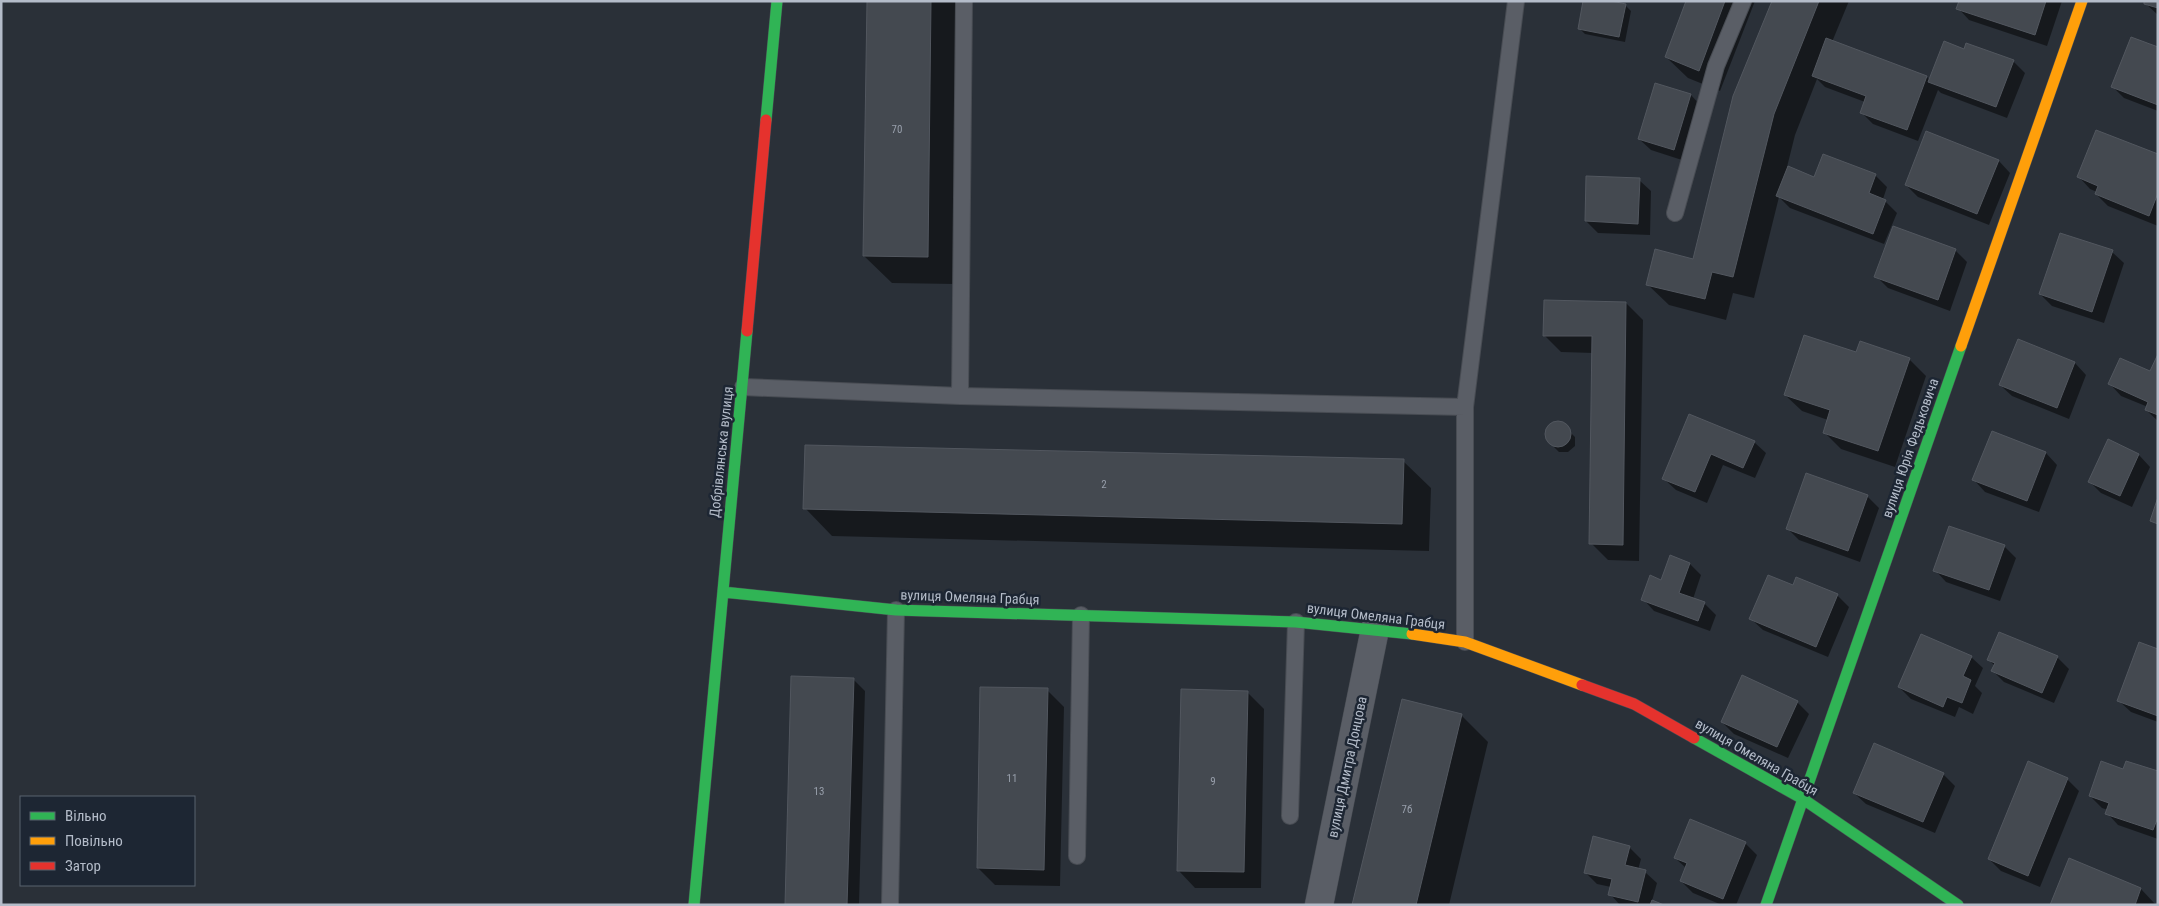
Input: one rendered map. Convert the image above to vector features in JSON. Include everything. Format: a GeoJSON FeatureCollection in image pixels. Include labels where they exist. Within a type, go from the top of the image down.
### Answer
{"type":"FeatureCollection","features":[{"type":"Feature","properties":{"kind":"street","name":"Добрівлянська вулиця"},"geometry":{"type":"LineString","coordinates":[[694,905],[777,1]]}},
{"type":"Feature","properties":{"kind":"street","name":"вулиця Юрія Федьковича"},"geometry":{"type":"LineString","coordinates":[[1766,905],[2082,1]]}},
{"type":"Feature","properties":{"kind":"street","name":"вулиця Омеляна Грабця"},"geometry":{"type":"LineString","coordinates":[[722,592],[896,610],[1296,622],[1375,629],[1465,642],[1634,704],[1802,799],[1958,905]]}},
{"type":"Feature","properties":{"kind":"street","name":"вулиця Дмитра Донцова"},"geometry":{"type":"LineString","coordinates":[[1318,905],[1375,629]]}},
{"type":"Feature","properties":{"kind":"lane"},"geometry":{"type":"LineString","coordinates":[[960,396],[964,1]]}},
{"type":"Feature","properties":{"kind":"lane"},"geometry":{"type":"LineString","coordinates":[[1465,642],[1465,407],[1516,1]]}},
{"type":"Feature","properties":{"kind":"lane"},"geometry":{"type":"LineString","coordinates":[[1675,213],[1716,66],[1743,1]]}},
{"type":"Feature","properties":{"kind":"lane"},"geometry":{"type":"LineString","coordinates":[[743,387],[960,396],[1465,407]]}},
{"type":"Feature","properties":{"kind":"lane"},"geometry":{"type":"LineString","coordinates":[[890,905],[896,610]]}},
{"type":"Feature","properties":{"kind":"lane"},"geometry":{"type":"LineString","coordinates":[[1077,856],[1081,615]]}},
{"type":"Feature","properties":{"kind":"lane"},"geometry":{"type":"LineString","coordinates":[[1290,816],[1296,622]]}},
{"type":"Feature","properties":{"kind":"building"},"geometry":{"type":"Polygon","coordinates":[[[867,1],[931,1],[928,257],[863,256],[867,1]]]}},
{"type":"Feature","properties":{"kind":"building"},"geometry":{"type":"Polygon","coordinates":[[[1583,1],[1611,1],[1626,4],[1619,37],[1578,29],[1583,1]]]}},
{"type":"Feature","properties":{"kind":"building"},"geometry":{"type":"Polygon","coordinates":[[[1686,1],[1725,1],[1699,71],[1665,57],[1686,1]]]}},
{"type":"Feature","properties":{"kind":"building"},"geometry":{"type":"Polygon","coordinates":[[[1772,1],[1819,1],[1774,114],[1733,277],[1712,272],[1705,299],[1646,285],[1655,249],[1693,259],[1733,96],[1772,1]]]}},
{"type":"Feature","properties":{"kind":"building"},"geometry":{"type":"Polygon","coordinates":[[[1959,1],[2046,1],[2035,35],[1956,9],[1959,1]]]}},
{"type":"Feature","properties":{"kind":"building"},"geometry":{"type":"Polygon","coordinates":[[[2144,1],[2158,1],[2158,8],[2144,4],[2144,1]]]}},
{"type":"Feature","properties":{"kind":"building"},"geometry":{"type":"Polygon","coordinates":[[[2131,37],[2158,47],[2158,105],[2111,87],[2131,37]]]}},
{"type":"Feature","properties":{"kind":"building"},"geometry":{"type":"Polygon","coordinates":[[[1826,38],[1927,76],[1907,130],[1860,113],[1866,96],[1812,76],[1826,38]]]}},
{"type":"Feature","properties":{"kind":"building"},"geometry":{"type":"Polygon","coordinates":[[[1944,41],[1964,49],[1966,43],[2014,60],[1996,107],[1928,82],[1944,41]]]}},
{"type":"Feature","properties":{"kind":"building"},"geometry":{"type":"Polygon","coordinates":[[[1655,83],[1691,94],[1674,150],[1638,139],[1655,83]]]}},
{"type":"Feature","properties":{"kind":"building"},"geometry":{"type":"Polygon","coordinates":[[[2096,130],[2158,154],[2158,193],[2149,216],[2095,194],[2098,186],[2077,177],[2096,130]]]}},
{"type":"Feature","properties":{"kind":"building"},"geometry":{"type":"Polygon","coordinates":[[[1926,131],[1999,160],[1977,214],[1905,185],[1926,131]]]}},
{"type":"Feature","properties":{"kind":"building"},"geometry":{"type":"Polygon","coordinates":[[[1823,154],[1876,174],[1869,193],[1886,200],[1873,234],[1776,196],[1788,166],[1814,177],[1823,154]]]}},
{"type":"Feature","properties":{"kind":"building"},"geometry":{"type":"Polygon","coordinates":[[[1586,176],[1640,178],[1638,224],[1585,221],[1586,176]]]}},
{"type":"Feature","properties":{"kind":"building"},"geometry":{"type":"Polygon","coordinates":[[[1893,226],[1956,249],[1938,300],[1874,277],[1893,226]]]}},
{"type":"Feature","properties":{"kind":"building"},"geometry":{"type":"Polygon","coordinates":[[[2060,233],[2113,250],[2092,312],[2039,294],[2060,233]]]}},
{"type":"Feature","properties":{"kind":"building"},"geometry":{"type":"Polygon","coordinates":[[[1544,300],[1626,302],[1623,545],[1589,544],[1592,336],[1543,336],[1544,300]]]}},
{"type":"Feature","properties":{"kind":"building"},"geometry":{"type":"Polygon","coordinates":[[[1804,335],[1856,352],[1860,341],[1910,358],[1878,451],[1823,433],[1830,410],[1784,395],[1804,335]]]}},
{"type":"Feature","properties":{"kind":"building"},"geometry":{"type":"Polygon","coordinates":[[[2018,339],[2075,362],[2057,408],[1999,385],[2018,339]]]}},
{"type":"Feature","properties":{"kind":"building"},"geometry":{"type":"Polygon","coordinates":[[[2158,354],[2158,415],[2145,410],[2148,402],[2108,384],[2120,358],[2150,371],[2158,354]]]}},
{"type":"Feature","properties":{"kind":"building"},"geometry":{"type":"Polygon","coordinates":[[[1689,414],[1755,441],[1743,468],[1711,454],[1695,492],[1662,479],[1689,414]]]}},
{"type":"Feature","properties":{"kind":"building"},"geometry":{"type":"Polygon","coordinates":[[[1558,421],[1567,425],[1571,434],[1567,443],[1558,447],[1549,443],[1545,434],[1549,425],[1558,421]]]}},
{"type":"Feature","properties":{"kind":"building"},"geometry":{"type":"Polygon","coordinates":[[[1992,431],[2046,452],[2027,501],[1972,480],[1992,431]]]}},
{"type":"Feature","properties":{"kind":"building"},"geometry":{"type":"Polygon","coordinates":[[[2108,439],[2139,454],[2120,496],[2088,482],[2108,439]]]}},
{"type":"Feature","properties":{"kind":"building"},"geometry":{"type":"Polygon","coordinates":[[[805,445],[1404,459],[1402,524],[803,509],[805,445]]]}},
{"type":"Feature","properties":{"kind":"building"},"geometry":{"type":"Polygon","coordinates":[[[1806,473],[1868,495],[1848,551],[1786,529],[1806,473]]]}},
{"type":"Feature","properties":{"kind":"building"},"geometry":{"type":"Polygon","coordinates":[[[2158,497],[2158,524],[2150,521],[2158,497]]]}},
{"type":"Feature","properties":{"kind":"building"},"geometry":{"type":"Polygon","coordinates":[[[1949,526],[2005,545],[1989,590],[1933,571],[1949,526]]]}},
{"type":"Feature","properties":{"kind":"building"},"geometry":{"type":"Polygon","coordinates":[[[1670,555],[1690,563],[1679,593],[1705,602],[1698,621],[1641,600],[1650,575],[1661,580],[1670,555]]]}},
{"type":"Feature","properties":{"kind":"building"},"geometry":{"type":"Polygon","coordinates":[[[1768,575],[1793,585],[1796,577],[1838,594],[1816,647],[1749,619],[1768,575]]]}},
{"type":"Feature","properties":{"kind":"building"},"geometry":{"type":"Polygon","coordinates":[[[1999,632],[2058,656],[2042,693],[1991,671],[1995,663],[1987,660],[1999,632]]]}},
{"type":"Feature","properties":{"kind":"building"},"geometry":{"type":"Polygon","coordinates":[[[1921,634],[1972,656],[1963,676],[1971,680],[1962,703],[1947,697],[1943,707],[1898,687],[1921,634]]]}},
{"type":"Feature","properties":{"kind":"building"},"geometry":{"type":"Polygon","coordinates":[[[2139,642],[2158,649],[2158,716],[2117,701],[2139,642]]]}},
{"type":"Feature","properties":{"kind":"building"},"geometry":{"type":"Polygon","coordinates":[[[1742,675],[1798,701],[1777,747],[1721,722],[1742,675]]]}},
{"type":"Feature","properties":{"kind":"building"},"geometry":{"type":"Polygon","coordinates":[[[791,676],[854,678],[847,905],[785,905],[791,676]]]}},
{"type":"Feature","properties":{"kind":"building"},"geometry":{"type":"Polygon","coordinates":[[[980,687],[1048,688],[1044,870],[977,868],[980,687]]]}},
{"type":"Feature","properties":{"kind":"building"},"geometry":{"type":"Polygon","coordinates":[[[1181,689],[1248,691],[1244,872],[1177,871],[1181,689]]]}},
{"type":"Feature","properties":{"kind":"building"},"geometry":{"type":"Polygon","coordinates":[[[1402,699],[1462,714],[1416,905],[1352,905],[1402,699]]]}},
{"type":"Feature","properties":{"kind":"building"},"geometry":{"type":"Polygon","coordinates":[[[1874,743],[1944,773],[1923,822],[1853,793],[1874,743]]]}},
{"type":"Feature","properties":{"kind":"building"},"geometry":{"type":"Polygon","coordinates":[[[2028,761],[2068,778],[2028,876],[1988,859],[2028,761]]]}},
{"type":"Feature","properties":{"kind":"building"},"geometry":{"type":"Polygon","coordinates":[[[2101,761],[2123,769],[2126,761],[2158,771],[2158,817],[2153,830],[2105,814],[2109,803],[2089,796],[2101,761]]]}},
{"type":"Feature","properties":{"kind":"building"},"geometry":{"type":"Polygon","coordinates":[[[1690,819],[1746,842],[1723,899],[1680,881],[1687,863],[1674,858],[1690,819]]]}},
{"type":"Feature","properties":{"kind":"building"},"geometry":{"type":"Polygon","coordinates":[[[1593,836],[1630,846],[1625,865],[1646,870],[1638,902],[1608,895],[1612,879],[1584,873],[1593,836]]]}},
{"type":"Feature","properties":{"kind":"building"},"geometry":{"type":"Polygon","coordinates":[[[2069,858],[2141,888],[2135,905],[2050,905],[2069,858]]]}},
{"type":"Feature","properties":{"kind":"building"},"geometry":{"type":"Polygon","coordinates":[[[1652,900],[1664,905],[1650,905],[1652,900]]]}},
{"type":"Feature","properties":{"kind":"traffic: fast"},"geometry":{"type":"LineString","coordinates":[[766,120],[777,1]]}},
{"type":"Feature","properties":{"kind":"traffic: fast"},"geometry":{"type":"LineString","coordinates":[[694,905],[747,331]]}},
{"type":"Feature","properties":{"kind":"traffic: fast"},"geometry":{"type":"LineString","coordinates":[[1766,905],[1961,346]]}},
{"type":"Feature","properties":{"kind":"traffic: fast"},"geometry":{"type":"LineString","coordinates":[[723,592],[896,610],[1296,622],[1412,634]]}},
{"type":"Feature","properties":{"kind":"traffic: fast"},"geometry":{"type":"LineString","coordinates":[[1694,738],[1803,799],[1958,905]]}},
{"type":"Feature","properties":{"kind":"traffic: slow"},"geometry":{"type":"LineString","coordinates":[[1961,346],[2082,1]]}},
{"type":"Feature","properties":{"kind":"traffic: slow"},"geometry":{"type":"LineString","coordinates":[[1412,634],[1465,642],[1582,685]]}},
{"type":"Feature","properties":{"kind":"traffic: jam"},"geometry":{"type":"LineString","coordinates":[[747,331],[766,120]]}},
{"type":"Feature","properties":{"kind":"traffic: jam"},"geometry":{"type":"LineString","coordinates":[[1582,685],[1634,704],[1694,738]]}}]}
